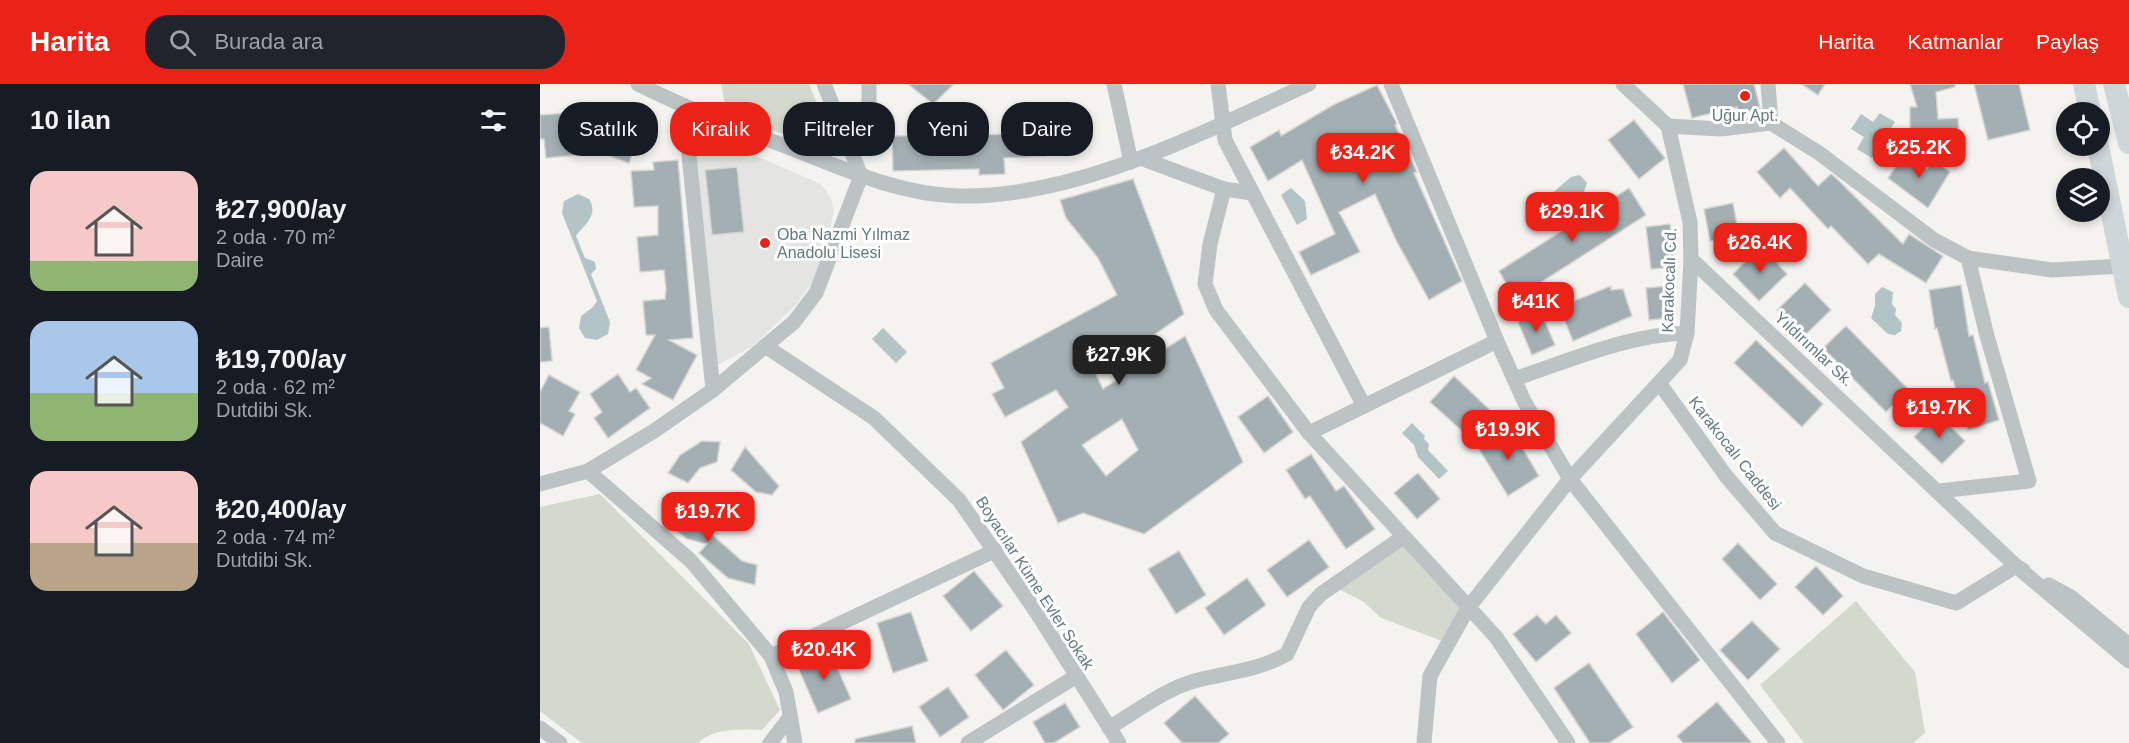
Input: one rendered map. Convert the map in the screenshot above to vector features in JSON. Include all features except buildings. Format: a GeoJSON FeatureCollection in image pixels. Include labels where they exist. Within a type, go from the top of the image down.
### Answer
{"type":"FeatureCollection","features":[{"type":"Feature","properties":{"kind":"highway"},"geometry":{"type":"LineString","coordinates":[[2084,84],[2088,102]]}},
{"type":"Feature","properties":{"kind":"highway"},"geometry":{"type":"LineString","coordinates":[[2114,84],[2129,143]]}},
{"type":"Feature","properties":{"kind":"highway"},"geometry":{"type":"LineString","coordinates":[[2100,156],[2129,297]]}},
{"type":"Feature","properties":{"kind":"street"},"geometry":{"type":"LineString","coordinates":[[638,84],[674,102]]}},
{"type":"Feature","properties":{"kind":"street"},"geometry":{"type":"LineString","coordinates":[[540,484],[588,471],[713,390],[794,322],[816,293],[861,176],[824,84]]}},
{"type":"Feature","properties":{"kind":"street"},"geometry":{"type":"LineString","coordinates":[[869,84],[869,102]]}},
{"type":"Feature","properties":{"kind":"street"},"geometry":{"type":"LineString","coordinates":[[1114,84],[1137,160]]}},
{"type":"Feature","properties":{"kind":"street"},"geometry":{"type":"LineString","coordinates":[[1218,84],[1225,140],[1364,406]]}},
{"type":"Feature","properties":{"kind":"street"},"geometry":{"type":"LineString","coordinates":[[771,141],[861,176],[907,191],[958,196],[1054,184],[1137,160],[1309,84]]}},
{"type":"Feature","properties":{"kind":"street"},"geometry":{"type":"LineString","coordinates":[[1391,84],[1524,401],[1570,479],[1778,743]]}},
{"type":"Feature","properties":{"kind":"street"},"geometry":{"type":"LineString","coordinates":[[1623,84],[1668,126],[1720,129],[1771,123],[1820,153],[1934,240],[1968,258],[2052,270],[2122,266]]}},
{"type":"Feature","properties":{"kind":"street"},"geometry":{"type":"LineString","coordinates":[[1768,84],[1771,123]]}},
{"type":"Feature","properties":{"kind":"street","name":"Karakocalı Cd."},"geometry":{"type":"LineString","coordinates":[[1424,743],[1430,676],[1468,608],[1570,479],[1680,360],[1687,333],[1691,259],[1690,222],[1668,126]]}},
{"type":"Feature","properties":{"kind":"street"},"geometry":{"type":"LineString","coordinates":[[689,156],[713,390]]}},
{"type":"Feature","properties":{"kind":"street"},"geometry":{"type":"LineString","coordinates":[[1137,160],[1224,189],[1252,193]]}},
{"type":"Feature","properties":{"kind":"street"},"geometry":{"type":"LineString","coordinates":[[1224,189],[1210,244],[1205,284],[1216,310],[1309,434],[1496,637],[1568,743]]}},
{"type":"Feature","properties":{"kind":"street"},"geometry":{"type":"LineString","coordinates":[[1939,491],[2029,482],[1987,336],[1968,258]]}},
{"type":"Feature","properties":{"kind":"street","name":"Yıldırımlar Sk."},"geometry":{"type":"LineString","coordinates":[[1691,259],[2016,566]]}},
{"type":"Feature","properties":{"kind":"street"},"geometry":{"type":"LineString","coordinates":[[1514,379],[1620,342],[1657,334],[1687,333]]}},
{"type":"Feature","properties":{"kind":"street"},"geometry":{"type":"LineString","coordinates":[[1309,434],[1497,341]]}},
{"type":"Feature","properties":{"kind":"street","name":"Boyacılar Küme Evler Sokak"},"geometry":{"type":"LineString","coordinates":[[765,346],[882,424],[959,500],[996,550],[1119,743]]}},
{"type":"Feature","properties":{"kind":"street","name":"Karakocalı Caddesi"},"geometry":{"type":"LineString","coordinates":[[1660,384],[1726,476],[1775,533],[1863,576],[1956,603],[2016,566]]}},
{"type":"Feature","properties":{"kind":"street"},"geometry":{"type":"LineString","coordinates":[[588,471],[691,561],[771,656],[786,692],[795,743]]}},
{"type":"Feature","properties":{"kind":"street"},"geometry":{"type":"LineString","coordinates":[[1109,728],[1178,687],[1198,680],[1254,669],[1287,654],[1309,607],[1321,594],[1403,537]]}},
{"type":"Feature","properties":{"kind":"street"},"geometry":{"type":"LineString","coordinates":[[771,656],[996,550]]}},
{"type":"Feature","properties":{"kind":"street"},"geometry":{"type":"LineString","coordinates":[[2016,566],[2071,597],[2129,645]]}},
{"type":"Feature","properties":{"kind":"street"},"geometry":{"type":"LineString","coordinates":[[2016,566],[2129,661]]}},
{"type":"Feature","properties":{"kind":"street"},"geometry":{"type":"LineString","coordinates":[[968,743],[1076,677]]}},
{"type":"Feature","properties":{"kind":"street"},"geometry":{"type":"LineString","coordinates":[[770,743],[790,717]]}},
{"type":"Feature","properties":{"kind":"street"},"geometry":{"type":"LineString","coordinates":[[540,728],[560,743]]}},
{"type":"Feature","properties":{"kind":"shaded area"},"geometry":{"type":"Polygon","coordinates":[[[721,84],[809,84],[817,102],[783,102],[783,134],[771,130],[771,102],[725,102],[721,84]]]}},
{"type":"Feature","properties":{"kind":"shaded area"},"geometry":{"type":"Polygon","coordinates":[[[1880,113],[1895,122],[1872,158],[1857,149],[1864,137],[1851,129],[1861,114],[1873,122],[1880,113]]]}},
{"type":"Feature","properties":{"kind":"shaded area","name":"Oba Nazmi Yılmaz Anadolu Lisesi"},"geometry":{"type":"Polygon","coordinates":[[[692,156],[756,156],[821,184],[830,196],[834,209],[825,257],[816,276],[796,305],[753,346],[714,367],[692,156]]]}},
{"type":"Feature","properties":{"kind":"shaded area"},"geometry":{"type":"Polygon","coordinates":[[[1580,175],[1587,183],[1584,192],[1556,200],[1542,218],[1534,218],[1534,209],[1571,177],[1580,175]]]}},
{"type":"Feature","properties":{"kind":"shaded area"},"geometry":{"type":"Polygon","coordinates":[[[1291,188],[1305,201],[1307,219],[1297,225],[1281,195],[1291,188]]]}},
{"type":"Feature","properties":{"kind":"shaded area"},"geometry":{"type":"Polygon","coordinates":[[[578,194],[589,199],[592,205],[592,215],[576,236],[585,258],[595,262],[596,269],[591,274],[610,322],[608,334],[597,340],[585,338],[579,328],[581,316],[597,301],[562,213],[564,201],[578,194]]]}},
{"type":"Feature","properties":{"kind":"shaded area"},"geometry":{"type":"Polygon","coordinates":[[[1882,287],[1893,292],[1892,304],[1896,309],[1895,315],[1902,323],[1901,331],[1895,335],[1888,334],[1871,318],[1875,306],[1875,294],[1882,287]]]}},
{"type":"Feature","properties":{"kind":"shaded area"},"geometry":{"type":"Polygon","coordinates":[[[883,328],[907,352],[896,363],[872,339],[883,328]]]}},
{"type":"Feature","properties":{"kind":"shaded area"},"geometry":{"type":"Polygon","coordinates":[[[1412,423],[1425,436],[1424,439],[1429,444],[1428,450],[1448,471],[1439,479],[1418,457],[1414,445],[1402,433],[1412,423]]]}},
{"type":"Feature","properties":{"kind":"shaded area"},"geometry":{"type":"Polygon","coordinates":[[[600,494],[749,644],[780,710],[762,730],[719,732],[711,734],[698,743],[582,743],[540,711],[540,507],[600,494]]]}},
{"type":"Feature","properties":{"kind":"shaded area"},"geometry":{"type":"Polygon","coordinates":[[[1403,542],[1464,608],[1445,642],[1381,618],[1364,602],[1335,587],[1403,542]]]}},
{"type":"Feature","properties":{"kind":"shaded area"},"geometry":{"type":"Polygon","coordinates":[[[1856,601],[1915,672],[1925,733],[1913,743],[1804,743],[1760,685],[1856,601]]]}},
{"type":"Feature","properties":{"kind":"place","name":"Uğur Apt."},"geometry":{"type":"Point","coordinates":[1745,96]}},
{"type":"Feature","properties":{"kind":"place","name":"Oba Nazmi Yılmaz Anadolu Lisesi"},"geometry":{"type":"Point","coordinates":[765,243]}}]}
